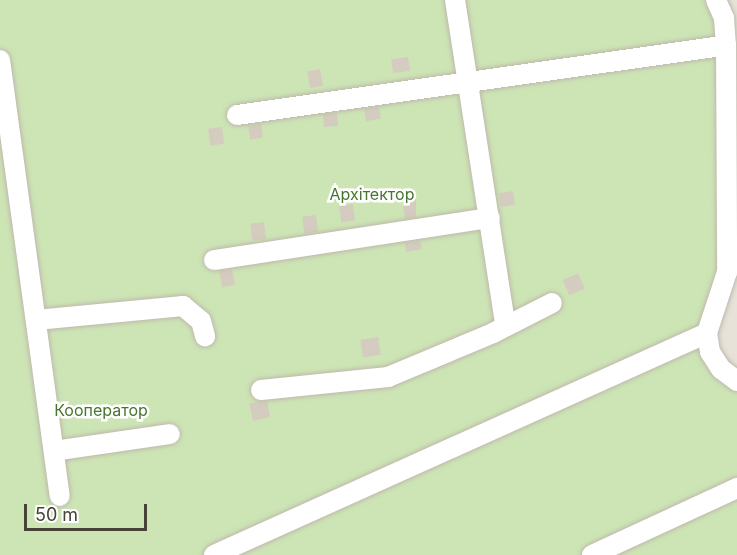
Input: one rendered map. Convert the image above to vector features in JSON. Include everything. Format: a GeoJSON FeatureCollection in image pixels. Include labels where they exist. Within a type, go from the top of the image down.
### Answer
{"type":"FeatureCollection","features":[{"type":"Feature","properties":{"kind":"street"},"geometry":{"type":"LineString","coordinates":[[455,0],[505,324]]}},
{"type":"Feature","properties":{"kind":"street"},"geometry":{"type":"LineString","coordinates":[[716,0],[724,18],[726,45],[727,272],[707,333],[710,352],[736,382]]}},
{"type":"Feature","properties":{"kind":"street"},"geometry":{"type":"LineString","coordinates":[[237,115],[468,80],[726,45]]}},
{"type":"Feature","properties":{"kind":"street"},"geometry":{"type":"LineString","coordinates":[[0,60],[60,496]]}},
{"type":"Feature","properties":{"kind":"street"},"geometry":{"type":"LineString","coordinates":[[214,261],[490,218]]}},
{"type":"Feature","properties":{"kind":"street"},"geometry":{"type":"LineString","coordinates":[[261,390],[388,376],[493,333],[505,324],[552,303]]}},
{"type":"Feature","properties":{"kind":"street"},"geometry":{"type":"LineString","coordinates":[[36,320],[183,306],[201,321],[205,336]]}},
{"type":"Feature","properties":{"kind":"street"},"geometry":{"type":"LineString","coordinates":[[214,555],[707,333]]}},
{"type":"Feature","properties":{"kind":"street"},"geometry":{"type":"LineString","coordinates":[[54,451],[170,434]]}},
{"type":"Feature","properties":{"kind":"street"},"geometry":{"type":"LineString","coordinates":[[592,555],[737,488]]}},
{"type":"Feature","properties":{"kind":"shaded area"},"geometry":{"type":"Polygon","coordinates":[[[709,0],[737,0],[737,391],[715,373],[704,355],[709,0]]]}},
{"type":"Feature","properties":{"kind":"green space"},"geometry":{"type":"Polygon","coordinates":[[[0,0],[709,0],[717,17],[721,274],[703,330],[715,373],[737,391],[737,555],[0,555],[0,0]]]}},
{"type":"Feature","properties":{"kind":"building"},"geometry":{"type":"Polygon","coordinates":[[[408,57],[410,71],[393,73],[391,59],[408,57]]]}},
{"type":"Feature","properties":{"kind":"building"},"geometry":{"type":"Polygon","coordinates":[[[320,69],[323,86],[310,88],[307,71],[320,69]]]}},
{"type":"Feature","properties":{"kind":"building"},"geometry":{"type":"Polygon","coordinates":[[[379,107],[381,119],[366,121],[364,109],[379,107]]]}},
{"type":"Feature","properties":{"kind":"building"},"geometry":{"type":"Polygon","coordinates":[[[337,113],[338,126],[324,127],[323,114],[337,113]]]}},
{"type":"Feature","properties":{"kind":"building"},"geometry":{"type":"Polygon","coordinates":[[[261,124],[263,138],[250,140],[248,126],[261,124]]]}},
{"type":"Feature","properties":{"kind":"building"},"geometry":{"type":"Polygon","coordinates":[[[222,127],[224,144],[210,146],[208,129],[222,127]]]}},
{"type":"Feature","properties":{"kind":"building"},"geometry":{"type":"Polygon","coordinates":[[[513,191],[515,205],[501,207],[499,193],[513,191]]]}},
{"type":"Feature","properties":{"kind":"building"},"geometry":{"type":"Polygon","coordinates":[[[416,193],[416,217],[405,219],[402,195],[416,193]]]}},
{"type":"Feature","properties":{"kind":"building"},"geometry":{"type":"Polygon","coordinates":[[[353,204],[355,221],[341,223],[339,206],[353,204]]]}},
{"type":"Feature","properties":{"kind":"building"},"geometry":{"type":"Polygon","coordinates":[[[316,215],[318,232],[304,234],[302,217],[316,215]]]}},
{"type":"Feature","properties":{"kind":"building"},"geometry":{"type":"Polygon","coordinates":[[[264,222],[266,239],[252,241],[250,224],[264,222]]]}},
{"type":"Feature","properties":{"kind":"building"},"geometry":{"type":"Polygon","coordinates":[[[420,241],[422,249],[406,252],[405,243],[420,241]]]}},
{"type":"Feature","properties":{"kind":"building"},"geometry":{"type":"Polygon","coordinates":[[[232,269],[235,285],[222,287],[219,271],[232,269]]]}},
{"type":"Feature","properties":{"kind":"building"},"geometry":{"type":"Polygon","coordinates":[[[578,273],[585,289],[569,295],[562,280],[578,273]]]}},
{"type":"Feature","properties":{"kind":"building"},"geometry":{"type":"Polygon","coordinates":[[[378,337],[381,355],[363,358],[360,340],[378,337]]]}},
{"type":"Feature","properties":{"kind":"building"},"geometry":{"type":"Polygon","coordinates":[[[267,401],[270,417],[253,421],[249,403],[267,401]]]}},
{"type":"Feature","properties":{"kind":"park label","name":"Архітектор"},"geometry":{"type":"Point","coordinates":[372,194]}},
{"type":"Feature","properties":{"kind":"park label","name":"Кооператор"},"geometry":{"type":"Point","coordinates":[101,410]}}]}
